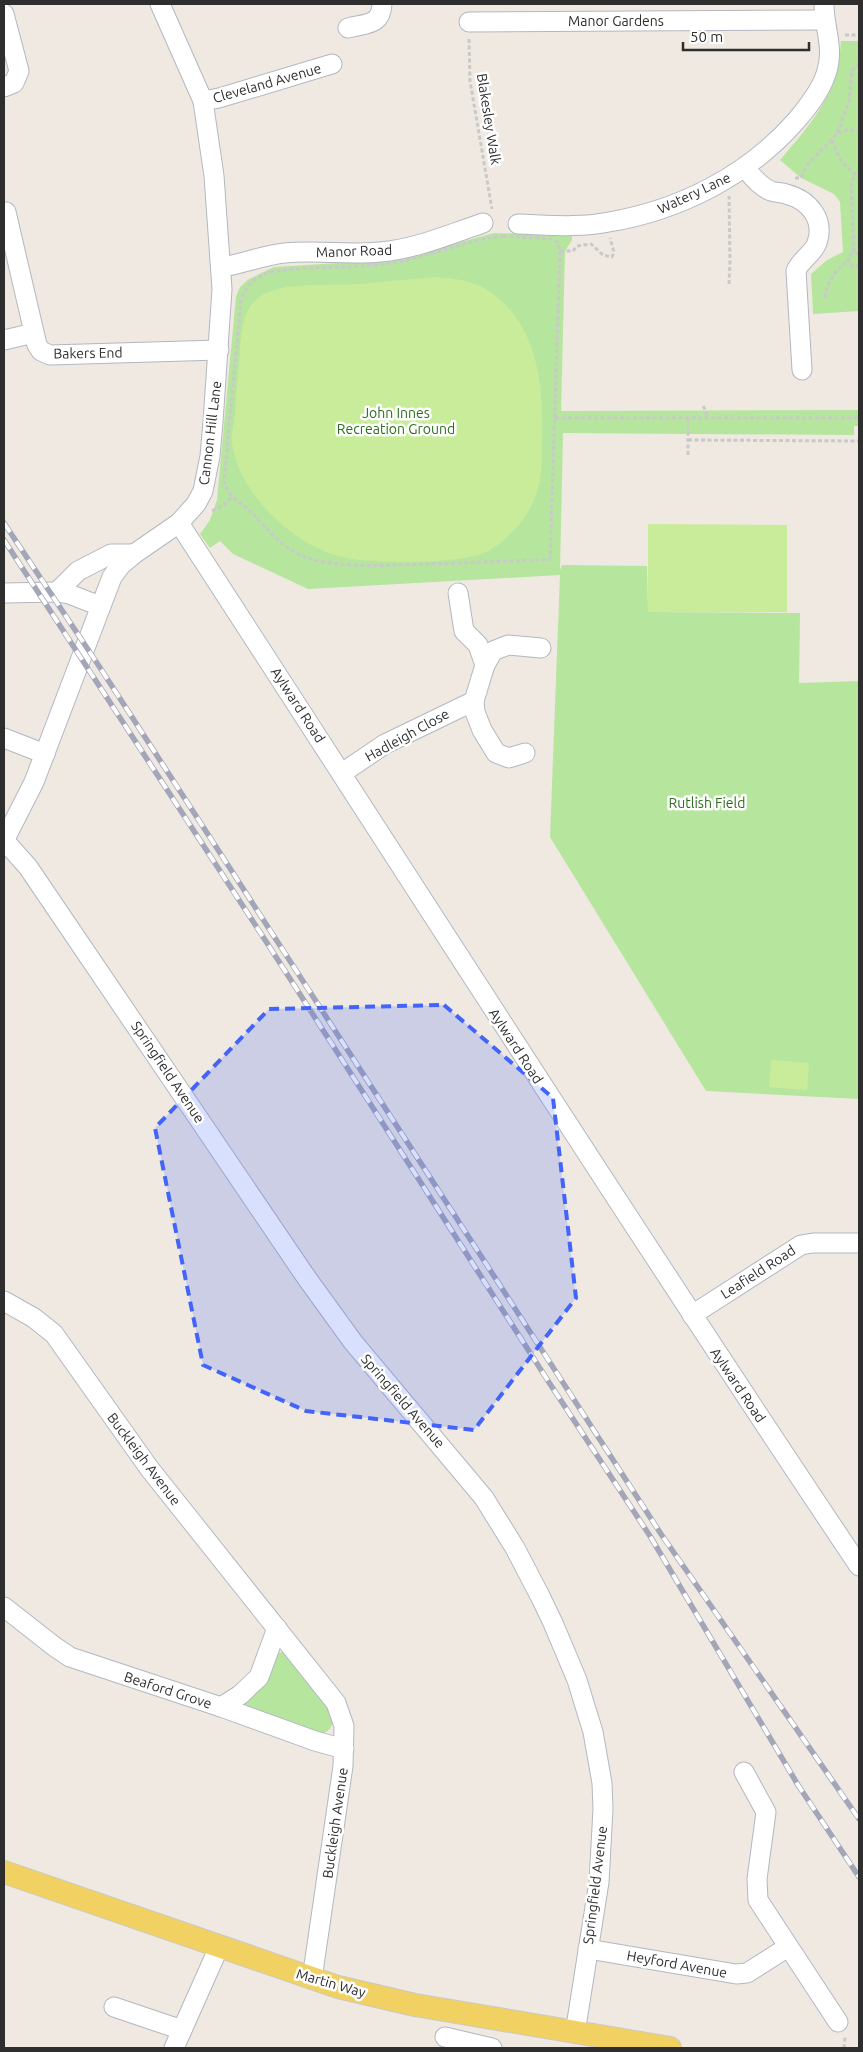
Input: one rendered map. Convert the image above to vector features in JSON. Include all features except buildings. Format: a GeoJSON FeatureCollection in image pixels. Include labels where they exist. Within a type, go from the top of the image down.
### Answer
{"type":"FeatureCollection","features":[{"type":"Feature","properties":{"kind":"main road","name":"Martin Way"},"geometry":{"type":"LineString","coordinates":[[4,1872],[312,1979],[374,1996],[449,2011],[670,2048]]}},
{"type":"Feature","properties":{"kind":"street","name":"Cannon Hill Lane"},"geometry":{"type":"LineString","coordinates":[[4,841],[34,782],[112,577],[121,565],[134,554],[179,523],[196,504],[203,491],[210,456],[219,350],[222,267],[214,176],[203,101],[160,4]]}},
{"type":"Feature","properties":{"kind":"street"},"geometry":{"type":"LineString","coordinates":[[348,28],[376,21],[381,15],[382,4]]}},
{"type":"Feature","properties":{"kind":"street","name":"Manor Gardens"},"geometry":{"type":"LineString","coordinates":[[468,22],[824,12]]}},
{"type":"Feature","properties":{"kind":"street","name":"Watery Lane"},"geometry":{"type":"LineString","coordinates":[[518,224],[566,226],[607,223],[654,211],[690,198],[723,182],[745,168],[786,132],[815,96],[826,74],[830,58],[830,35],[824,12]]}},
{"type":"Feature","properties":{"kind":"street"},"geometry":{"type":"LineString","coordinates":[[4,14],[19,71],[14,83],[4,87]]}},
{"type":"Feature","properties":{"kind":"street","name":"Cleveland Avenue"},"geometry":{"type":"LineString","coordinates":[[203,101],[219,98],[332,64]]}},
{"type":"Feature","properties":{"kind":"street"},"geometry":{"type":"LineString","coordinates":[[745,168],[755,180],[770,191],[801,200],[812,209],[818,221],[819,233],[816,245],[796,271],[802,370]]}},
{"type":"Feature","properties":{"kind":"street","name":"Bakers End"},"geometry":{"type":"LineString","coordinates":[[6,212],[36,345],[41,351],[50,355],[219,350]]}},
{"type":"Feature","properties":{"kind":"street","name":"Manor Road"},"geometry":{"type":"LineString","coordinates":[[222,267],[236,265],[268,255],[288,253],[351,254],[410,247],[488,217]]}},
{"type":"Feature","properties":{"kind":"street"},"geometry":{"type":"LineString","coordinates":[[4,340],[34,333]]}},
{"type":"Feature","properties":{"kind":"street","name":"Aylward Road"},"geometry":{"type":"LineString","coordinates":[[179,523],[342,773],[520,1052],[859,1566]]}},
{"type":"Feature","properties":{"kind":"street"},"geometry":{"type":"LineString","coordinates":[[57,592],[78,571],[111,554],[134,554]]}},
{"type":"Feature","properties":{"kind":"street"},"geometry":{"type":"LineString","coordinates":[[4,593],[57,592],[69,594],[100,606]]}},
{"type":"Feature","properties":{"kind":"street"},"geometry":{"type":"LineString","coordinates":[[458,593],[464,631],[478,645],[486,664]]}},
{"type":"Feature","properties":{"kind":"street"},"geometry":{"type":"LineString","coordinates":[[525,753],[509,758],[496,753],[482,730],[475,712],[474,701],[486,664],[493,651],[508,645],[541,648]]}},
{"type":"Feature","properties":{"kind":"street","name":"Hadleigh Close"},"geometry":{"type":"LineString","coordinates":[[342,773],[385,744],[474,701]]}},
{"type":"Feature","properties":{"kind":"street"},"geometry":{"type":"LineString","coordinates":[[4,738],[45,754]]}},
{"type":"Feature","properties":{"kind":"street","name":"Springfield Avenue"},"geometry":{"type":"LineString","coordinates":[[4,841],[28,867],[342,1328],[478,1490],[500,1522],[527,1570],[553,1623],[577,1680],[593,1732],[602,1783],[603,1833],[599,1882],[575,2033]]}},
{"type":"Feature","properties":{"kind":"street","name":"Leafield Road"},"geometry":{"type":"LineString","coordinates":[[692,1315],[796,1247],[814,1243],[859,1243]]}},
{"type":"Feature","properties":{"kind":"street","name":"Buckleigh Avenue"},"geometry":{"type":"LineString","coordinates":[[4,1301],[34,1318],[54,1334],[149,1468],[336,1703],[344,1726],[344,1749],[338,1808],[312,1979]]}},
{"type":"Feature","properties":{"kind":"street","name":"Beaford Grove"},"geometry":{"type":"LineString","coordinates":[[4,1607],[70,1657],[222,1707],[315,1741],[344,1749]]}},
{"type":"Feature","properties":{"kind":"street"},"geometry":{"type":"LineString","coordinates":[[222,1707],[240,1695],[259,1677],[276,1628]]}},
{"type":"Feature","properties":{"kind":"street"},"geometry":{"type":"LineString","coordinates":[[744,1772],[766,1812],[757,1879],[758,1900],[838,2022]]}},
{"type":"Feature","properties":{"kind":"street"},"geometry":{"type":"LineString","coordinates":[[174,2048],[219,1947]]}},
{"type":"Feature","properties":{"kind":"street","name":"Heyford Avenue"},"geometry":{"type":"LineString","coordinates":[[588,1949],[736,1974],[747,1973],[788,1947]]}},
{"type":"Feature","properties":{"kind":"street"},"geometry":{"type":"LineString","coordinates":[[114,2008],[182,2030]]}},
{"type":"Feature","properties":{"kind":"street"},"geometry":{"type":"LineString","coordinates":[[449,2011],[444,2042],[492,2048]]}},
{"type":"Feature","properties":{"kind":"path","name":"Blakesley Walk"},"geometry":{"type":"LineString","coordinates":[[468,22],[470,81],[488,217]]}},
{"type":"Feature","properties":{"kind":"path"},"geometry":{"type":"LineString","coordinates":[[792,178],[801,178],[803,170],[837,133],[850,102],[852,70],[859,64]]}},
{"type":"Feature","properties":{"kind":"path"},"geometry":{"type":"LineString","coordinates":[[837,133],[847,130],[859,130]]}},
{"type":"Feature","properties":{"kind":"path"},"geometry":{"type":"LineString","coordinates":[[832,140],[841,161],[859,178]]}},
{"type":"Feature","properties":{"kind":"path"},"geometry":{"type":"LineString","coordinates":[[825,298],[826,287],[831,277],[854,252],[851,182],[854,175]]}},
{"type":"Feature","properties":{"kind":"path"},"geometry":{"type":"LineString","coordinates":[[723,182],[730,198],[728,284]]}},
{"type":"Feature","properties":{"kind":"path"},"geometry":{"type":"LineString","coordinates":[[560,251],[573,251],[578,246],[591,244],[603,255],[612,257],[614,252],[607,223]]}},
{"type":"Feature","properties":{"kind":"path"},"geometry":{"type":"LineString","coordinates":[[503,236],[553,239],[558,243],[560,251],[550,559],[362,565],[316,559],[296,553],[280,541],[242,502],[232,497],[227,491],[224,481],[225,454],[241,300],[247,285],[274,270],[393,263],[488,238],[503,236]]}},
{"type":"Feature","properties":{"kind":"path"},"geometry":{"type":"LineString","coordinates":[[854,252],[859,253]]}},
{"type":"Feature","properties":{"kind":"path"},"geometry":{"type":"LineString","coordinates":[[848,260],[852,266],[859,266]]}},
{"type":"Feature","properties":{"kind":"path"},"geometry":{"type":"LineString","coordinates":[[703,406],[706,411],[706,418]]}},
{"type":"Feature","properties":{"kind":"path"},"geometry":{"type":"LineString","coordinates":[[555,418],[859,418]]}},
{"type":"Feature","properties":{"kind":"path"},"geometry":{"type":"LineString","coordinates":[[688,418],[688,455]]}},
{"type":"Feature","properties":{"kind":"path"},"geometry":{"type":"LineString","coordinates":[[688,440],[859,441]]}},
{"type":"Feature","properties":{"kind":"highlighted area"},"geometry":{"type":"Polygon","coordinates":[[[444,1005],[553,1098],[576,1298],[474,1430],[306,1411],[203,1365],[155,1128],[269,1009],[444,1005]]]}},
{"type":"Feature","properties":{"kind":"green space"},"geometry":{"type":"Polygon","coordinates":[[[841,41],[859,41],[859,311],[813,314],[811,274],[827,260],[843,252],[840,202],[834,194],[801,178],[780,160],[815,117],[829,94],[838,68],[841,41]]]}},
{"type":"Feature","properties":{"kind":"green space","name":"Rutlish Field"},"geometry":{"type":"Polygon","coordinates":[[[494,233],[572,235],[572,240],[565,251],[561,411],[859,410],[859,426],[854,426],[854,435],[563,433],[560,570],[562,565],[647,566],[648,612],[800,613],[799,683],[859,681],[859,1099],[706,1091],[550,837],[560,575],[308,589],[233,554],[220,541],[210,548],[200,534],[210,520],[217,500],[236,296],[240,287],[249,279],[274,267],[369,261],[410,256],[494,233]]]}},
{"type":"Feature","properties":{"kind":"green space","name":"John Innes Recreation Ground"},"geometry":{"type":"Polygon","coordinates":[[[435,277],[462,280],[487,290],[504,304],[518,320],[528,338],[535,358],[542,401],[542,462],[540,480],[529,510],[517,527],[503,541],[486,552],[459,559],[400,562],[352,559],[312,546],[293,534],[260,502],[237,464],[232,437],[242,327],[249,309],[261,296],[282,288],[309,285],[360,284],[435,277]]]}},
{"type":"Feature","properties":{"kind":"green space"},"geometry":{"type":"Polygon","coordinates":[[[648,524],[787,525],[787,612],[648,612],[648,524]]]}},
{"type":"Feature","properties":{"kind":"green space"},"geometry":{"type":"Polygon","coordinates":[[[771,1060],[809,1063],[807,1090],[769,1087],[771,1060]]]}},
{"type":"Feature","properties":{"kind":"green space"},"geometry":{"type":"Polygon","coordinates":[[[277,1653],[289,1654],[323,1697],[330,1710],[332,1721],[329,1730],[318,1735],[248,1710],[245,1705],[245,1701],[277,1653]]]}},
{"type":"Feature","properties":{"kind":"railway"},"geometry":{"type":"LineString","coordinates":[[4,523],[97,663],[661,1534],[859,1819]]}},
{"type":"Feature","properties":{"kind":"railway"},"geometry":{"type":"LineString","coordinates":[[4,540],[650,1536],[798,1785],[859,1877]]}}]}
